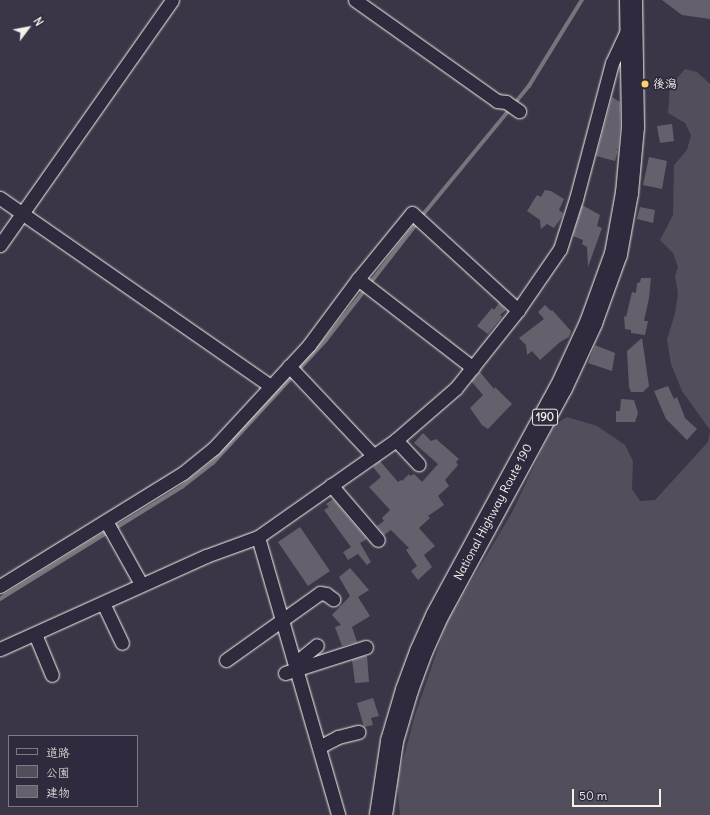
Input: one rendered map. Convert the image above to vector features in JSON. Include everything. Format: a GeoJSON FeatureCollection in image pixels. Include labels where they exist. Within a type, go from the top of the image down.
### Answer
{"type":"FeatureCollection","features":[{"type":"Feature","properties":{"kind":"highway","name":"National Highway Route 190"},"geometry":{"type":"LineString","coordinates":[[381,815],[392,740],[407,690],[421,652],[437,616],[561,388],[591,323],[610,274],[622,225],[631,162],[633,127],[631,0]]}},
{"type":"Feature","properties":{"kind":"street"},"geometry":{"type":"LineString","coordinates":[[0,245],[172,0]]}},
{"type":"Feature","properties":{"kind":"street"},"geometry":{"type":"LineString","coordinates":[[354,0],[497,101],[506,102],[519,111]]}},
{"type":"Feature","properties":{"kind":"street"},"geometry":{"type":"LineString","coordinates":[[0,649],[103,603],[141,584],[206,556],[258,537],[396,440],[456,388],[518,310],[560,249],[576,199],[612,63],[631,22]]}},
{"type":"Feature","properties":{"kind":"street"},"geometry":{"type":"LineString","coordinates":[[0,198],[270,386]]}},
{"type":"Feature","properties":{"kind":"street"},"geometry":{"type":"LineString","coordinates":[[0,586],[183,473],[214,448],[309,345],[358,279],[412,213],[518,310]]}},
{"type":"Feature","properties":{"kind":"street"},"geometry":{"type":"LineString","coordinates":[[358,279],[473,368]]}},
{"type":"Feature","properties":{"kind":"street"},"geometry":{"type":"LineString","coordinates":[[289,366],[373,455]]}},
{"type":"Feature","properties":{"kind":"street"},"geometry":{"type":"LineString","coordinates":[[396,440],[418,464]]}},
{"type":"Feature","properties":{"kind":"street"},"geometry":{"type":"LineString","coordinates":[[331,486],[378,540]]}},
{"type":"Feature","properties":{"kind":"street"},"geometry":{"type":"LineString","coordinates":[[106,521],[141,584]]}},
{"type":"Feature","properties":{"kind":"street"},"geometry":{"type":"LineString","coordinates":[[258,537],[281,621],[292,669],[319,747],[338,815]]}},
{"type":"Feature","properties":{"kind":"street"},"geometry":{"type":"LineString","coordinates":[[226,660],[320,593],[326,594],[333,599]]}},
{"type":"Feature","properties":{"kind":"street"},"geometry":{"type":"LineString","coordinates":[[103,603],[122,643]]}},
{"type":"Feature","properties":{"kind":"street"},"geometry":{"type":"LineString","coordinates":[[35,634],[52,675]]}},
{"type":"Feature","properties":{"kind":"street"},"geometry":{"type":"LineString","coordinates":[[292,669],[316,645]]}},
{"type":"Feature","properties":{"kind":"street"},"geometry":{"type":"LineString","coordinates":[[292,669],[366,647]]}},
{"type":"Feature","properties":{"kind":"street"},"geometry":{"type":"LineString","coordinates":[[319,747],[338,737],[358,732]]}},
{"type":"Feature","properties":{"kind":"green space"},"geometry":{"type":"Polygon","coordinates":[[[685,69],[697,72],[710,84],[710,430],[682,391],[671,364],[667,340],[675,313],[678,293],[675,276],[678,267],[673,253],[660,240],[673,215],[674,165],[687,150],[691,135],[685,123],[668,113],[670,86],[685,69]]]}},
{"type":"Feature","properties":{"kind":"green space"},"geometry":{"type":"Polygon","coordinates":[[[567,417],[597,426],[625,445],[633,461],[632,489],[640,501],[655,500],[708,442],[710,430],[710,815],[400,815],[397,782],[415,715],[447,622],[511,514],[554,425],[567,417]]]}},
{"type":"Feature","properties":{"kind":"building"},"geometry":{"type":"Polygon","coordinates":[[[662,0],[710,0],[710,19],[682,15],[662,0]]]}},
{"type":"Feature","properties":{"kind":"building"},"geometry":{"type":"Polygon","coordinates":[[[612,97],[620,102],[620,127],[618,149],[615,150],[618,150],[615,161],[596,156],[612,97]]]}},
{"type":"Feature","properties":{"kind":"building"},"geometry":{"type":"Polygon","coordinates":[[[672,124],[674,141],[660,143],[657,126],[672,124]]]}},
{"type":"Feature","properties":{"kind":"building"},"geometry":{"type":"Polygon","coordinates":[[[649,157],[667,161],[662,189],[643,185],[649,157]]]}},
{"type":"Feature","properties":{"kind":"building"},"geometry":{"type":"Polygon","coordinates":[[[545,190],[551,191],[564,199],[559,210],[563,213],[562,217],[554,228],[547,224],[541,229],[540,220],[527,211],[537,195],[541,197],[545,190]]]}},
{"type":"Feature","properties":{"kind":"building"},"geometry":{"type":"Polygon","coordinates":[[[582,205],[600,215],[597,226],[602,228],[588,267],[587,247],[582,244],[583,240],[573,236],[582,205]]]}},
{"type":"Feature","properties":{"kind":"building"},"geometry":{"type":"Polygon","coordinates":[[[640,207],[655,210],[653,223],[637,219],[640,207]]]}},
{"type":"Feature","properties":{"kind":"building"},"geometry":{"type":"Polygon","coordinates":[[[641,278],[651,278],[649,298],[644,321],[648,321],[645,335],[631,333],[631,330],[625,329],[624,316],[626,317],[632,292],[636,293],[637,283],[640,282],[641,278]]]}},
{"type":"Feature","properties":{"kind":"building"},"geometry":{"type":"Polygon","coordinates":[[[499,303],[506,310],[500,315],[502,317],[488,334],[477,326],[492,308],[494,310],[499,303]]]}},
{"type":"Feature","properties":{"kind":"building"},"geometry":{"type":"Polygon","coordinates":[[[545,305],[551,311],[552,310],[571,331],[569,337],[560,342],[540,360],[532,351],[527,355],[526,345],[519,338],[544,319],[538,312],[545,305]]]}},
{"type":"Feature","properties":{"kind":"building"},"geometry":{"type":"Polygon","coordinates":[[[642,338],[649,386],[643,392],[631,392],[629,387],[627,351],[642,338]]]}},
{"type":"Feature","properties":{"kind":"building"},"geometry":{"type":"Polygon","coordinates":[[[595,345],[615,353],[612,371],[588,363],[595,345]]]}},
{"type":"Feature","properties":{"kind":"building"},"geometry":{"type":"Polygon","coordinates":[[[480,372],[494,389],[495,387],[512,404],[488,429],[482,425],[470,408],[483,395],[471,381],[480,372]]]}},
{"type":"Feature","properties":{"kind":"building"},"geometry":{"type":"Polygon","coordinates":[[[668,386],[674,399],[677,397],[685,418],[697,429],[687,440],[666,419],[654,391],[668,386]]]}},
{"type":"Feature","properties":{"kind":"building"},"geometry":{"type":"Polygon","coordinates":[[[621,399],[634,400],[638,413],[635,422],[616,422],[616,411],[620,411],[621,399]]]}},
{"type":"Feature","properties":{"kind":"building"},"geometry":{"type":"Polygon","coordinates":[[[423,433],[431,441],[436,439],[459,459],[456,462],[458,465],[445,480],[449,486],[438,496],[444,505],[428,516],[430,518],[419,528],[435,546],[424,555],[432,567],[418,580],[411,571],[417,566],[406,550],[409,548],[391,530],[384,535],[377,526],[384,521],[382,518],[390,510],[369,487],[381,477],[373,467],[380,461],[398,482],[401,480],[402,481],[409,474],[410,476],[414,474],[422,482],[438,464],[414,443],[423,433]]]}},
{"type":"Feature","properties":{"kind":"building"},"geometry":{"type":"Polygon","coordinates":[[[333,499],[367,539],[360,543],[371,562],[367,565],[358,554],[348,560],[343,552],[351,547],[324,510],[329,507],[326,504],[333,499]]]}},
{"type":"Feature","properties":{"kind":"building"},"geometry":{"type":"Polygon","coordinates":[[[300,527],[330,571],[308,586],[278,542],[300,527]]]}},
{"type":"Feature","properties":{"kind":"building"},"geometry":{"type":"Polygon","coordinates":[[[350,568],[369,590],[358,597],[370,616],[352,627],[357,642],[342,646],[335,627],[341,625],[332,615],[350,596],[339,577],[350,568]]]}},
{"type":"Feature","properties":{"kind":"building"},"geometry":{"type":"Polygon","coordinates":[[[367,656],[369,682],[355,683],[352,660],[367,656]]]}},
{"type":"Feature","properties":{"kind":"building"},"geometry":{"type":"Polygon","coordinates":[[[373,698],[379,716],[371,718],[373,725],[364,727],[357,703],[373,698]]]}},
{"type":"Feature","properties":{"kind":"waterway"},"geometry":{"type":"LineString","coordinates":[[421,217],[529,86],[582,0]]}},
{"type":"Feature","properties":{"kind":"waterway"},"geometry":{"type":"LineString","coordinates":[[114,529],[182,487],[213,463],[325,341],[418,222]]}},
{"type":"Feature","properties":{"kind":"waterway"},"geometry":{"type":"LineString","coordinates":[[0,599],[108,532]]}},
{"type":"Feature","properties":{"kind":"place","name":"後潟"},"geometry":{"type":"Point","coordinates":[645,84]}}]}
